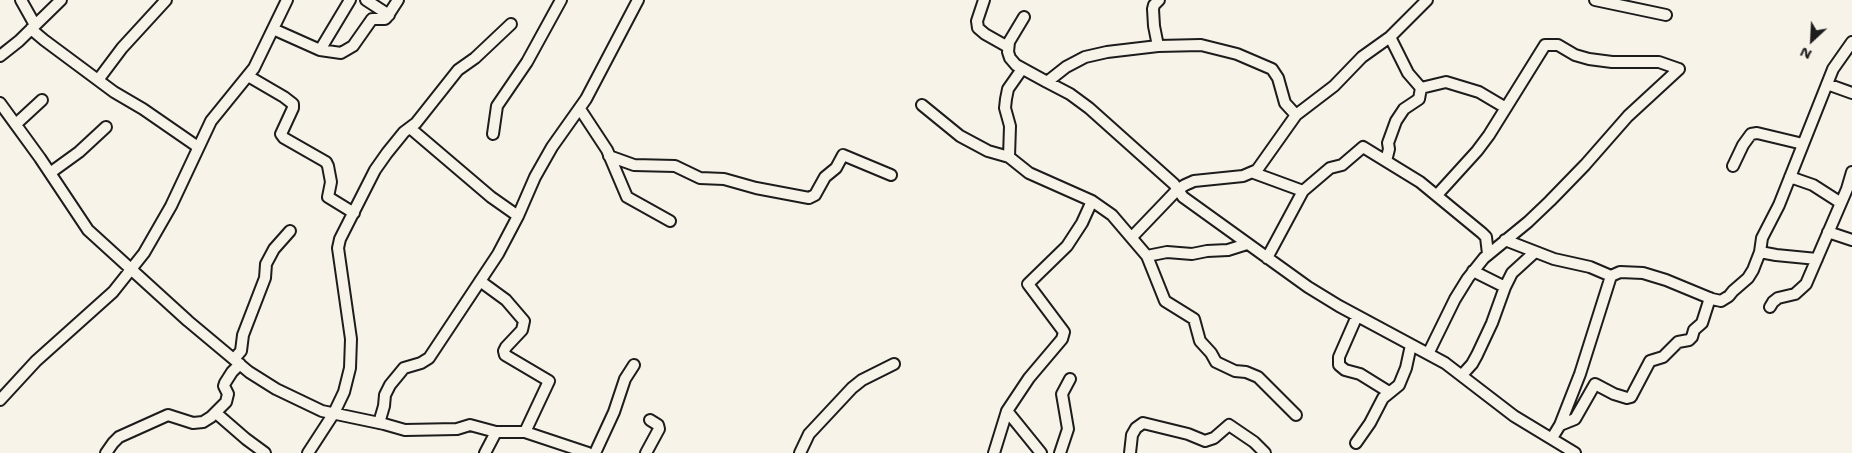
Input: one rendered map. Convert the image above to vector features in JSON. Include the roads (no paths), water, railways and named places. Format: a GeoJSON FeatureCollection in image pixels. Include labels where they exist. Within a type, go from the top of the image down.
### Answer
{"type":"FeatureCollection","features":[{"type":"Feature","properties":{"kind":"street"},"geometry":{"type":"LineString","coordinates":[[21,0],[33,27],[44,40],[98,80],[198,147]]}},
{"type":"Feature","properties":{"kind":"street"},"geometry":{"type":"LineString","coordinates":[[0,56],[19,42],[61,0]]}},
{"type":"Feature","properties":{"kind":"street"},"geometry":{"type":"LineString","coordinates":[[98,80],[122,48],[166,0]]}},
{"type":"Feature","properties":{"kind":"street"},"geometry":{"type":"LineString","coordinates":[[0,400],[36,361],[113,292],[131,271],[157,231],[183,182],[210,121],[258,62],[287,0]]}},
{"type":"Feature","properties":{"kind":"street"},"geometry":{"type":"LineString","coordinates":[[320,50],[350,0]]}},
{"type":"Feature","properties":{"kind":"street"},"geometry":{"type":"LineString","coordinates":[[366,0],[389,15]]}},
{"type":"Feature","properties":{"kind":"street"},"geometry":{"type":"LineString","coordinates":[[273,29],[320,50],[341,53],[353,46],[372,19],[385,19],[398,0]]}},
{"type":"Feature","properties":{"kind":"street"},"geometry":{"type":"LineString","coordinates":[[493,134],[497,106],[526,62],[562,0]]}},
{"type":"Feature","properties":{"kind":"street"},"geometry":{"type":"LineString","coordinates":[[378,422],[388,389],[400,371],[429,358],[498,254],[518,216],[535,177],[552,147],[580,109],[638,0]]}},
{"type":"Feature","properties":{"kind":"street"},"geometry":{"type":"LineString","coordinates":[[984,0],[977,21],[978,28],[989,37],[1008,47]]}},
{"type":"Feature","properties":{"kind":"street"},"geometry":{"type":"LineString","coordinates":[[1158,46],[1153,9],[1155,3],[1159,0]]}},
{"type":"Feature","properties":{"kind":"street"},"geometry":{"type":"LineString","coordinates":[[1132,237],[1185,185],[1194,181],[1243,176],[1254,173],[1263,164],[1296,115],[1334,86],[1362,57],[1390,37],[1427,0]]}},
{"type":"Feature","properties":{"kind":"street"},"geometry":{"type":"LineString","coordinates":[[1595,0],[1666,15]]}},
{"type":"Feature","properties":{"kind":"street"},"geometry":{"type":"LineString","coordinates":[[1024,17],[1009,42],[1010,58],[1022,69],[1070,94],[1089,108],[1174,184],[1182,197],[1316,293],[1428,354],[1462,375],[1514,416],[1575,453]]}},
{"type":"Feature","properties":{"kind":"street"},"geometry":{"type":"LineString","coordinates":[[308,453],[334,413],[348,379],[352,348],[338,245],[379,162],[458,70],[475,58],[511,24]]}},
{"type":"Feature","properties":{"kind":"street"},"geometry":{"type":"LineString","coordinates":[[1390,37],[1408,73],[1421,88]]}},
{"type":"Feature","properties":{"kind":"street"},"geometry":{"type":"LineString","coordinates":[[1505,240],[1554,259],[1590,267],[1611,276],[1620,272],[1643,273],[1710,298],[1721,300],[1728,298],[1732,291],[1749,276],[1760,252],[1762,238],[1776,212],[1837,62],[1852,42]]}},
{"type":"Feature","properties":{"kind":"street"},"geometry":{"type":"LineString","coordinates":[[1428,354],[1455,299],[1473,271],[1488,254],[1550,200],[1585,165],[1628,116],[1680,69],[1660,62],[1612,62],[1589,58],[1575,55],[1558,45],[1548,44],[1540,50],[1526,77],[1477,151],[1436,195]]}},
{"type":"Feature","properties":{"kind":"street"},"geometry":{"type":"LineString","coordinates":[[1047,82],[1066,66],[1085,57],[1107,52],[1158,46],[1201,45],[1230,52],[1272,70],[1276,74],[1285,103],[1296,115]]}},
{"type":"Feature","properties":{"kind":"street"},"geometry":{"type":"LineString","coordinates":[[1009,157],[1010,126],[1005,108],[1006,99],[1008,89],[1022,69]]}},
{"type":"Feature","properties":{"kind":"street"},"geometry":{"type":"LineString","coordinates":[[248,76],[293,104],[281,134],[289,141],[326,162],[331,182],[328,197],[354,213]]}},
{"type":"Feature","properties":{"kind":"street"},"geometry":{"type":"LineString","coordinates":[[1421,88],[1446,82],[1479,92],[1506,108]]}},
{"type":"Feature","properties":{"kind":"street"},"geometry":{"type":"LineString","coordinates":[[1828,84],[1852,93]]}},
{"type":"Feature","properties":{"kind":"street"},"geometry":{"type":"LineString","coordinates":[[1386,160],[1389,148],[1388,143],[1396,121],[1404,109],[1418,98],[1421,88]]}},
{"type":"Feature","properties":{"kind":"street"},"geometry":{"type":"LineString","coordinates":[[16,124],[42,100]]}},
{"type":"Feature","properties":{"kind":"street"},"geometry":{"type":"LineString","coordinates":[[0,103],[88,230],[131,271],[258,378],[292,398],[317,409],[408,430],[457,430],[470,425],[496,432],[525,432],[588,453]]}},
{"type":"Feature","properties":{"kind":"street"},"geometry":{"type":"LineString","coordinates":[[922,105],[960,136],[982,148],[1009,157],[1031,174],[1092,201],[1112,214],[1147,256],[1162,297],[1168,303],[1194,319],[1198,337],[1216,362],[1235,371],[1246,372],[1258,377],[1296,415]]}},
{"type":"Feature","properties":{"kind":"street"},"geometry":{"type":"LineString","coordinates":[[580,109],[609,156],[627,197],[670,221]]}},
{"type":"Feature","properties":{"kind":"street"},"geometry":{"type":"LineString","coordinates":[[50,173],[79,152],[106,127]]}},
{"type":"Feature","properties":{"kind":"street"},"geometry":{"type":"LineString","coordinates":[[410,128],[518,216]]}},
{"type":"Feature","properties":{"kind":"street"},"geometry":{"type":"LineString","coordinates":[[1733,166],[1742,145],[1751,134],[1757,133],[1803,144]]}},
{"type":"Feature","properties":{"kind":"street"},"geometry":{"type":"LineString","coordinates":[[1267,258],[1303,191],[1330,168],[1342,165],[1362,147],[1386,160],[1436,195],[1482,232],[1486,237],[1488,254]]}},
{"type":"Feature","properties":{"kind":"street"},"geometry":{"type":"LineString","coordinates":[[609,156],[634,165],[675,166],[700,178],[724,179],[756,188],[809,198],[815,195],[825,177],[836,168],[843,155],[891,175]]}},
{"type":"Feature","properties":{"kind":"street"},"geometry":{"type":"LineString","coordinates":[[1770,306],[1778,298],[1795,294],[1806,284],[1841,203],[1852,172]]}},
{"type":"Feature","properties":{"kind":"street"},"geometry":{"type":"LineString","coordinates":[[1254,173],[1303,191]]}},
{"type":"Feature","properties":{"kind":"street"},"geometry":{"type":"LineString","coordinates":[[1790,177],[1812,186],[1841,203]]}},
{"type":"Feature","properties":{"kind":"street"},"geometry":{"type":"LineString","coordinates":[[994,453],[1007,411],[1016,396],[1064,334],[1044,304],[1028,286],[1028,283],[1067,246],[1082,223],[1092,201]]}},
{"type":"Feature","properties":{"kind":"street"},"geometry":{"type":"LineString","coordinates":[[106,453],[119,437],[168,415],[193,423],[206,421],[216,413],[228,398],[224,386],[241,351],[243,335],[265,278],[266,264],[274,249],[290,231]]}},
{"type":"Feature","properties":{"kind":"street"},"geometry":{"type":"LineString","coordinates":[[1828,232],[1852,240]]}},
{"type":"Feature","properties":{"kind":"street"},"geometry":{"type":"LineString","coordinates":[[1147,256],[1167,252],[1192,254],[1228,250],[1247,244]]}},
{"type":"Feature","properties":{"kind":"street"},"geometry":{"type":"LineString","coordinates":[[1462,375],[1477,356],[1505,287],[1515,269],[1535,252]]}},
{"type":"Feature","properties":{"kind":"street"},"geometry":{"type":"LineString","coordinates":[[1760,252],[1816,259]]}},
{"type":"Feature","properties":{"kind":"street"},"geometry":{"type":"LineString","coordinates":[[1473,271],[1505,287]]}},
{"type":"Feature","properties":{"kind":"street"},"geometry":{"type":"LineString","coordinates":[[1552,438],[1560,426],[1580,374],[1611,276]]}},
{"type":"Feature","properties":{"kind":"street"},"geometry":{"type":"LineString","coordinates":[[480,281],[506,300],[524,321],[522,330],[506,347],[505,355],[549,381],[525,432]]}},
{"type":"Feature","properties":{"kind":"street"},"geometry":{"type":"LineString","coordinates":[[1560,426],[1571,422],[1577,416],[1595,384],[1614,394],[1627,398],[1631,397],[1650,361],[1663,357],[1678,342],[1692,338],[1694,330],[1702,323],[1710,298]]}},
{"type":"Feature","properties":{"kind":"street"},"geometry":{"type":"LineString","coordinates":[[1357,316],[1339,357],[1339,365],[1345,370],[1360,374],[1389,392]]}},
{"type":"Feature","properties":{"kind":"street"},"geometry":{"type":"LineString","coordinates":[[1356,443],[1370,423],[1383,398],[1400,384],[1411,345]]}},
{"type":"Feature","properties":{"kind":"street"},"geometry":{"type":"LineString","coordinates":[[800,453],[809,434],[852,388],[862,380],[894,364]]}},
{"type":"Feature","properties":{"kind":"street"},"geometry":{"type":"LineString","coordinates":[[595,453],[614,412],[625,380],[634,365]]}},
{"type":"Feature","properties":{"kind":"street"},"geometry":{"type":"LineString","coordinates":[[1060,453],[1068,429],[1062,394],[1070,379]]}},
{"type":"Feature","properties":{"kind":"street"},"geometry":{"type":"LineString","coordinates":[[1007,411],[1041,453]]}},
{"type":"Feature","properties":{"kind":"street"},"geometry":{"type":"LineString","coordinates":[[216,413],[265,453]]}},
{"type":"Feature","properties":{"kind":"street"},"geometry":{"type":"LineString","coordinates":[[646,453],[659,428],[658,425],[650,420]]}},
{"type":"Feature","properties":{"kind":"street"},"geometry":{"type":"LineString","coordinates":[[1130,453],[1132,435],[1139,425],[1143,423],[1188,434],[1205,441],[1214,438],[1229,425],[1254,442],[1265,453]]}},
{"type":"Feature","properties":{"kind":"street"},"geometry":{"type":"LineString","coordinates":[[485,453],[496,432]]}}]}
